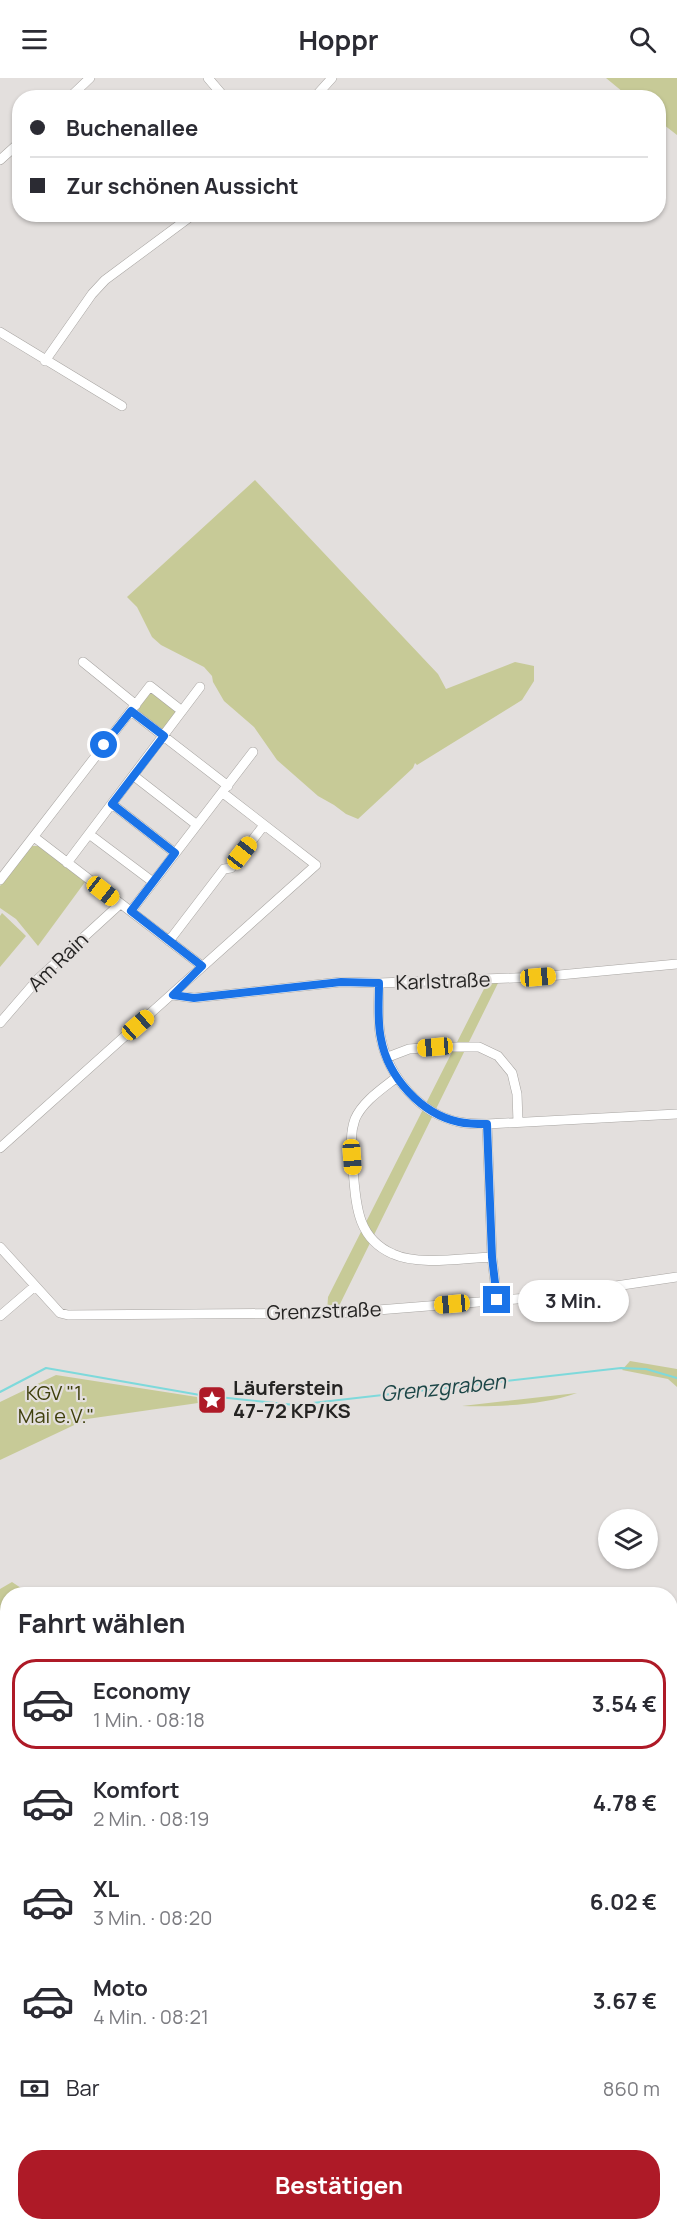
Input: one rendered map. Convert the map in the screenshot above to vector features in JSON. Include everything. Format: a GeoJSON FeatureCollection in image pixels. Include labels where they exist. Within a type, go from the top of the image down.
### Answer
{"type":"FeatureCollection","features":[{"type":"Feature","properties":{"kind":"street"},"geometry":{"type":"LineString","coordinates":[[77,90],[90,78]]}},
{"type":"Feature","properties":{"kind":"street"},"geometry":{"type":"LineString","coordinates":[[208,78],[218,90]]}},
{"type":"Feature","properties":{"kind":"street"},"geometry":{"type":"LineString","coordinates":[[321,90],[332,78]]}},
{"type":"Feature","properties":{"kind":"street"},"geometry":{"type":"LineString","coordinates":[[0,160],[12,149]]}},
{"type":"Feature","properties":{"kind":"street"},"geometry":{"type":"LineString","coordinates":[[45,361],[92,294],[105,280],[183,222]]}},
{"type":"Feature","properties":{"kind":"street"},"geometry":{"type":"LineString","coordinates":[[0,332],[122,406]]}},
{"type":"Feature","properties":{"kind":"street"},"geometry":{"type":"LineString","coordinates":[[0,1148],[316,865],[264,825],[83,662]]}},
{"type":"Feature","properties":{"kind":"street"},"geometry":{"type":"LineString","coordinates":[[0,880],[150,686],[182,711]]}},
{"type":"Feature","properties":{"kind":"street"},"geometry":{"type":"LineString","coordinates":[[67,863],[200,687]]}},
{"type":"Feature","properties":{"kind":"street"},"geometry":{"type":"LineString","coordinates":[[131,911],[253,752]]}},
{"type":"Feature","properties":{"kind":"street"},"geometry":{"type":"LineString","coordinates":[[134,776],[197,825]]}},
{"type":"Feature","properties":{"kind":"street"},"geometry":{"type":"LineString","coordinates":[[112,804],[175,853]]}},
{"type":"Feature","properties":{"kind":"street"},"geometry":{"type":"LineString","coordinates":[[169,941],[224,869],[231,868],[264,825]]}},
{"type":"Feature","properties":{"kind":"street"},"geometry":{"type":"LineString","coordinates":[[89,834],[153,882]]}},
{"type":"Feature","properties":{"kind":"street"},"geometry":{"type":"LineString","coordinates":[[34,837],[202,966]]}},
{"type":"Feature","properties":{"kind":"street","name":"Am Rain"},"geometry":{"type":"LineString","coordinates":[[0,1023],[38,979],[120,904]]}},
{"type":"Feature","properties":{"kind":"street","name":"Karlstraße"},"geometry":{"type":"LineString","coordinates":[[173,995],[194,998],[341,982],[379,983],[538,977],[677,964]]}},
{"type":"Feature","properties":{"kind":"street"},"geometry":{"type":"LineString","coordinates":[[379,983],[381,1039],[388,1057],[397,1077],[414,1098],[436,1114],[459,1122],[487,1124],[677,1114]]}},
{"type":"Feature","properties":{"kind":"street"},"geometry":{"type":"LineString","coordinates":[[388,1057],[409,1049],[435,1047],[479,1047],[498,1056],[512,1073],[517,1094],[518,1122]]}},
{"type":"Feature","properties":{"kind":"street"},"geometry":{"type":"LineString","coordinates":[[397,1077],[371,1098],[356,1118],[351,1139],[356,1211],[364,1228],[373,1241],[381,1247],[407,1260],[492,1257]]}},
{"type":"Feature","properties":{"kind":"street"},"geometry":{"type":"LineString","coordinates":[[487,1124],[492,1257],[497,1300]]}},
{"type":"Feature","properties":{"kind":"street","name":"Grenzstraße"},"geometry":{"type":"LineString","coordinates":[[0,1246],[60,1313],[68,1315],[340,1313],[564,1294],[677,1277]]}},
{"type":"Feature","properties":{"kind":"street"},"geometry":{"type":"LineString","coordinates":[[0,1316],[35,1286]]}},
{"type":"Feature","properties":{"kind":"green space"},"geometry":{"type":"Polygon","coordinates":[[[606,78],[677,78],[677,135],[666,126],[666,90],[621,90],[606,78]]]}},
{"type":"Feature","properties":{"kind":"green space"},"geometry":{"type":"Polygon","coordinates":[[[255,480],[438,674],[446,689],[515,662],[534,666],[534,681],[522,700],[417,765],[415,763],[413,768],[358,819],[318,796],[277,760],[254,727],[224,701],[212,676],[204,667],[161,645],[152,637],[137,607],[127,597],[255,480]]]}},
{"type":"Feature","properties":{"kind":"green space"},"geometry":{"type":"Polygon","coordinates":[[[149,692],[154,692],[176,709],[176,714],[165,729],[160,730],[139,713],[138,707],[149,692]]]}},
{"type":"Feature","properties":{"kind":"green space"},"geometry":{"type":"Polygon","coordinates":[[[32,846],[40,846],[85,882],[38,946],[16,919],[0,908],[0,886],[32,846]]]}},
{"type":"Feature","properties":{"kind":"green space"},"geometry":{"type":"Polygon","coordinates":[[[2,913],[26,936],[0,967],[0,916],[2,913]]]}},
{"type":"Feature","properties":{"kind":"green space"},"geometry":{"type":"Polygon","coordinates":[[[489,979],[500,979],[340,1304],[340,1313],[327,1313],[328,1297],[489,979]]]}},
{"type":"Feature","properties":{"kind":"green space"},"geometry":{"type":"Polygon","coordinates":[[[630,1361],[677,1369],[677,1387],[668,1379],[622,1370],[630,1361]]]}},
{"type":"Feature","properties":{"kind":"green space","name":"KGV \"1. Mai e.V.\""},"geometry":{"type":"Polygon","coordinates":[[[56,1375],[197,1397],[198,1403],[87,1419],[0,1460],[0,1402],[56,1375]]]}},
{"type":"Feature","properties":{"kind":"green space"},"geometry":{"type":"Polygon","coordinates":[[[577,1393],[521,1404],[462,1406],[577,1393]]]}},
{"type":"Feature","properties":{"kind":"green space"},"geometry":{"type":"Polygon","coordinates":[[[12,1582],[20,1587],[3,1587],[12,1582]]]}},
{"type":"Feature","properties":{"kind":"waterway","name":"Grenzgraben"},"geometry":{"type":"LineString","coordinates":[[0,1392],[46,1368],[200,1395],[295,1405],[621,1368],[646,1369],[677,1378]]}},
{"type":"Feature","properties":{"kind":"place","name":"Läuferstein 47-72 KP/KS"},"geometry":{"type":"Point","coordinates":[212,1400]}},
{"type":"Feature","properties":{"kind":"route"},"geometry":{"type":"LineString","coordinates":[[104,745],[131,711],[164,736],[112,804],[175,853],[131,911],[202,966],[173,995],[194,998],[341,982],[379,983],[381,1039],[397,1077],[414,1098],[436,1114],[459,1122],[487,1124],[492,1257],[497,1300]]}}]}
